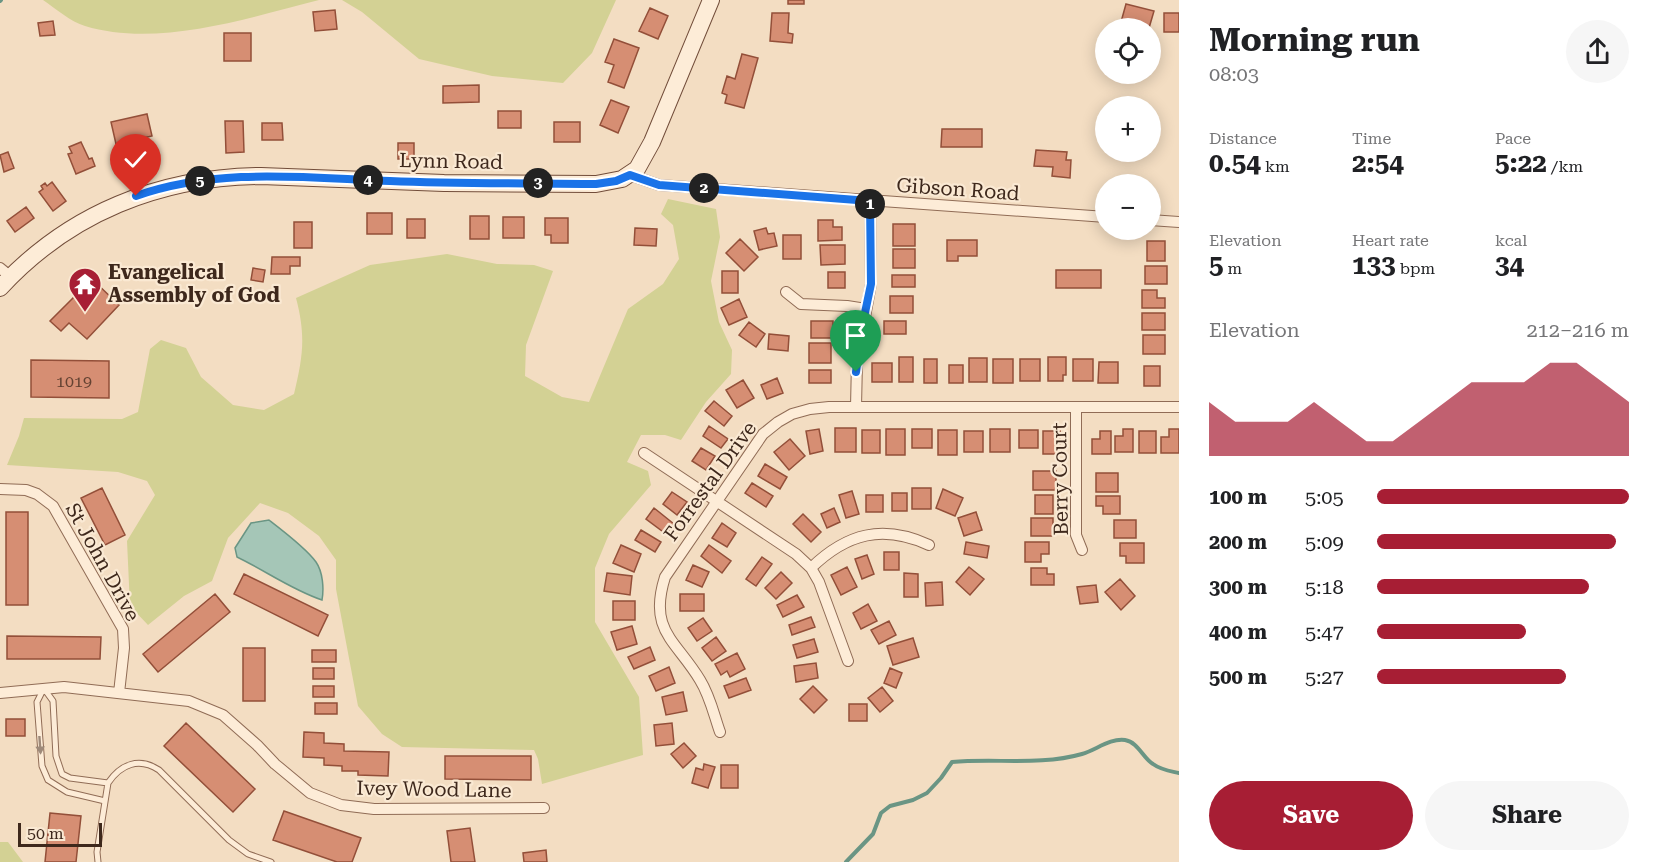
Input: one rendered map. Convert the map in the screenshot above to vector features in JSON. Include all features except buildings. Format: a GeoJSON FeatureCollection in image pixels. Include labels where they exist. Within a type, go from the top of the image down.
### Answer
{"type":"FeatureCollection","features":[{"type":"Feature","properties":{"kind":"street"},"geometry":{"type":"LineString","coordinates":[[630,175],[637,168],[652,142],[711,0]]}},
{"type":"Feature","properties":{"kind":"street","name":"Gibson Road"},"geometry":{"type":"LineString","coordinates":[[630,175],[659,185],[1095,216]]}},
{"type":"Feature","properties":{"kind":"street","name":"Lynn Road"},"geometry":{"type":"LineString","coordinates":[[4,278],[63,234],[108,207],[149,191],[195,182],[235,177],[286,176],[444,183],[596,184],[616,181],[630,175]]}},
{"type":"Feature","properties":{"kind":"street"},"geometry":{"type":"LineString","coordinates":[[856,407],[857,361],[871,284],[870,201]]}},
{"type":"Feature","properties":{"kind":"street"},"geometry":{"type":"LineString","coordinates":[[1161,221],[1179,222]]}},
{"type":"Feature","properties":{"kind":"street"},"geometry":{"type":"LineString","coordinates":[[786,292],[801,304],[866,309]]}},
{"type":"Feature","properties":{"kind":"street","name":"Forrestal Drive"},"geometry":{"type":"LineString","coordinates":[[720,732],[701,682],[667,636],[660,612],[661,590],[665,577],[756,442],[778,422],[792,414],[810,409],[856,407],[1179,407]]}},
{"type":"Feature","properties":{"kind":"street","name":"Berry Court"},"geometry":{"type":"LineString","coordinates":[[1076,407],[1076,535],[1082,550]]}},
{"type":"Feature","properties":{"kind":"street"},"geometry":{"type":"LineString","coordinates":[[644,453],[796,554],[812,568],[848,661]]}},
{"type":"Feature","properties":{"kind":"street","name":"St John Drive"},"geometry":{"type":"LineString","coordinates":[[0,489],[26,490],[37,494],[60,515],[123,629],[124,648],[119,693]]}},
{"type":"Feature","properties":{"kind":"street"},"geometry":{"type":"LineString","coordinates":[[812,568],[845,542],[872,534],[909,536],[929,545]]}},
{"type":"Feature","properties":{"kind":"street","name":"Ivey Wood Lane"},"geometry":{"type":"LineString","coordinates":[[0,693],[44,688],[84,688],[189,701],[223,715],[257,745],[274,764],[303,788],[341,805],[374,808],[543,808]]}},
{"type":"Feature","properties":{"kind":"lane"},"geometry":{"type":"LineString","coordinates":[[44,688],[53,701],[56,756],[62,774],[70,778],[108,783]]}},
{"type":"Feature","properties":{"kind":"lane"},"geometry":{"type":"LineString","coordinates":[[44,688],[38,702],[42,766],[48,780],[67,792],[105,801]]}},
{"type":"Feature","properties":{"kind":"lane"},"geometry":{"type":"LineString","coordinates":[[98,862],[97,852],[108,783],[122,767],[141,763],[159,770],[237,848],[271,862]]}},
{"type":"Feature","properties":{"kind":"shaded area"},"geometry":{"type":"Polygon","coordinates":[[[43,0],[319,0],[202,28],[142,34],[113,32],[85,26],[43,0]]]}},
{"type":"Feature","properties":{"kind":"shaded area"},"geometry":{"type":"Polygon","coordinates":[[[342,0],[616,0],[592,53],[563,83],[492,76],[419,59],[362,12],[342,0]]]}},
{"type":"Feature","properties":{"kind":"shaded area"},"geometry":{"type":"Polygon","coordinates":[[[668,199],[716,209],[720,237],[711,281],[719,322],[732,350],[731,374],[706,402],[681,440],[665,435],[641,435],[627,462],[648,471],[651,485],[609,534],[595,568],[595,622],[639,697],[643,755],[542,784],[538,759],[534,750],[402,747],[382,734],[358,706],[336,589],[336,560],[319,536],[288,513],[260,503],[228,538],[212,581],[184,596],[148,625],[130,606],[127,541],[155,495],[147,481],[118,472],[7,465],[24,418],[122,419],[138,412],[150,349],[161,340],[186,348],[201,377],[233,405],[264,410],[294,394],[302,346],[296,298],[370,265],[447,254],[497,264],[534,265],[553,271],[526,345],[525,376],[562,397],[589,402],[628,309],[663,284],[679,259],[673,225],[661,214],[668,199]]]}},
{"type":"Feature","properties":{"kind":"shaded area"},"geometry":{"type":"Polygon","coordinates":[[[269,520],[301,546],[316,562],[322,581],[322,600],[290,586],[237,557],[235,548],[251,523],[269,520]]]}},
{"type":"Feature","properties":{"kind":"shaded area"},"geometry":{"type":"Polygon","coordinates":[[[0,842],[8,842],[23,862],[0,862],[0,842]]]}},
{"type":"Feature","properties":{"kind":"waterway"},"geometry":{"type":"LineString","coordinates":[[846,862],[873,834],[881,813],[890,806],[913,800],[927,793],[952,762],[1034,761],[1066,758],[1082,754],[1108,742],[1125,740],[1130,741],[1156,766],[1179,773]]}},
{"type":"Feature","properties":{"kind":"place","name":"Evangelical Assembly of God"},"geometry":{"type":"Point","coordinates":[85,313]}},
{"type":"Feature","properties":{"kind":"route"},"geometry":{"type":"LineString","coordinates":[[136,196],[175,185],[248,176],[444,183],[596,184],[616,181],[630,175],[659,185],[870,201],[871,284],[856,372]]}}]}
